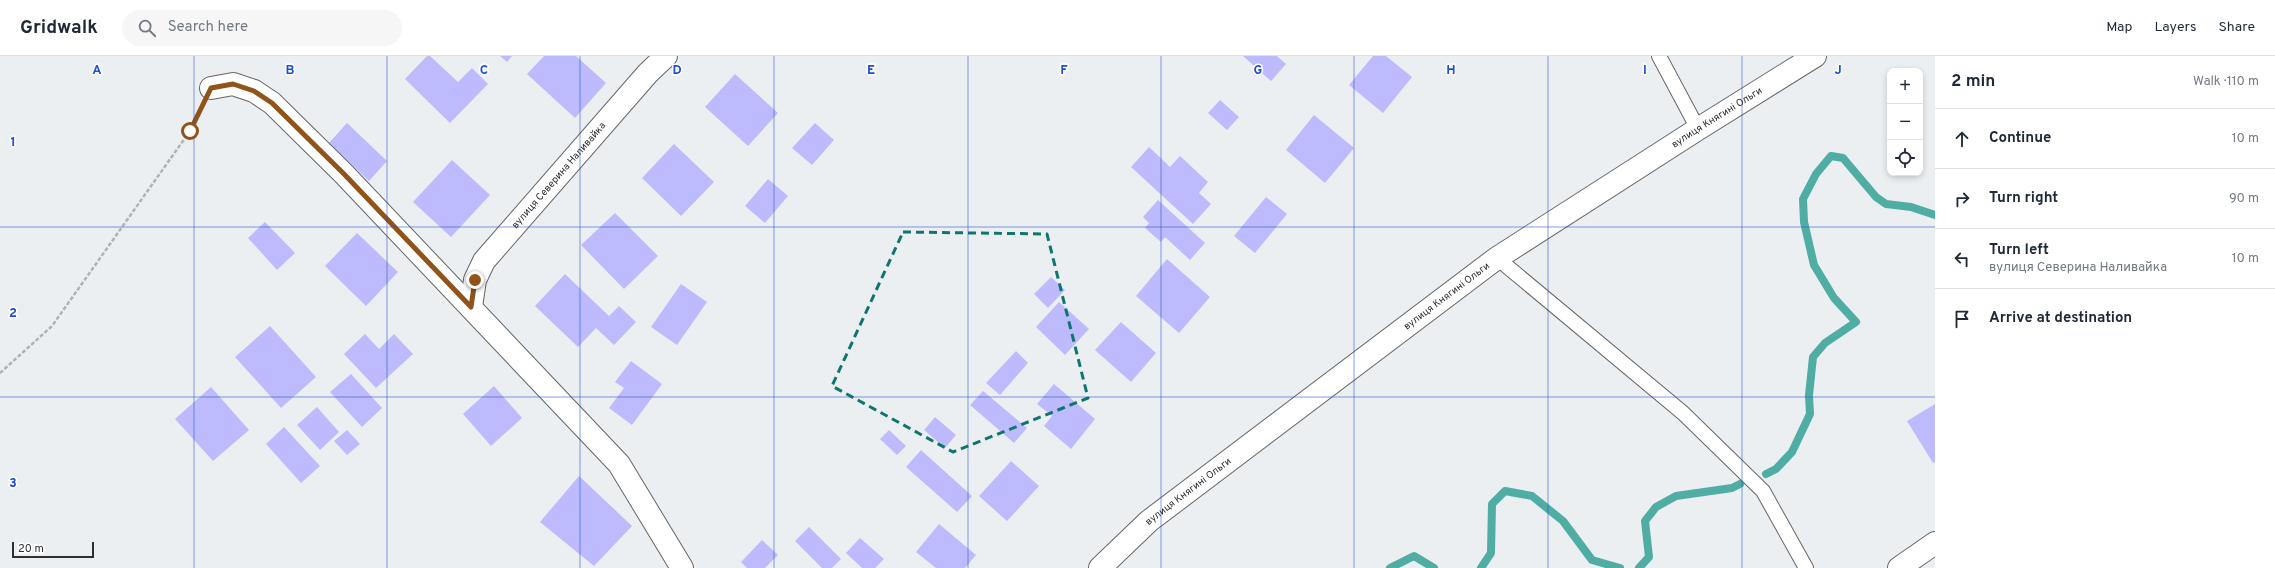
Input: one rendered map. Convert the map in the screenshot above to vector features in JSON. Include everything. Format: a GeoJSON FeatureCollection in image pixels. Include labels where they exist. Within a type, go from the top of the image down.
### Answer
{"type":"FeatureCollection","features":[{"type":"Feature","properties":{"kind":"street","name":"вулиця Северина Наливайка"},"geometry":{"type":"LineString","coordinates":[[471,307],[475,280],[484,261],[648,73],[666,56]]}},
{"type":"Feature","properties":{"kind":"street","name":"вулиця Княгині Ольги"},"geometry":{"type":"LineString","coordinates":[[1100,568],[1149,521],[1497,258],[1815,56]]}},
{"type":"Feature","properties":{"kind":"street"},"geometry":{"type":"LineString","coordinates":[[211,88],[233,84],[254,91],[272,103],[344,174],[619,464],[682,568]]}},
{"type":"Feature","properties":{"kind":"street"},"geometry":{"type":"LineString","coordinates":[[1899,568],[1935,543]]}},
{"type":"Feature","properties":{"kind":"lane"},"geometry":{"type":"LineString","coordinates":[[1659,56],[1698,129]]}},
{"type":"Feature","properties":{"kind":"lane"},"geometry":{"type":"LineString","coordinates":[[1497,258],[1683,414],[1762,491],[1806,568]]}},
{"type":"Feature","properties":{"kind":"path"},"geometry":{"type":"LineString","coordinates":[[0,373],[52,326],[190,131],[211,88]]}},
{"type":"Feature","properties":{"kind":"highlighted area"},"geometry":{"type":"Polygon","coordinates":[[[903,232],[1047,234],[1088,398],[953,452],[832,386],[903,232]]]}},
{"type":"Feature","properties":{"kind":"building"},"geometry":{"type":"Polygon","coordinates":[[[427,56],[430,56],[458,82],[472,68],[488,84],[450,123],[405,79],[427,56]]]}},
{"type":"Feature","properties":{"kind":"building"},"geometry":{"type":"Polygon","coordinates":[[[500,56],[512,56],[507,62],[500,56]]]}},
{"type":"Feature","properties":{"kind":"building"},"geometry":{"type":"Polygon","coordinates":[[[544,56],[576,56],[606,83],[575,118],[527,74],[544,56]]]}},
{"type":"Feature","properties":{"kind":"building"},"geometry":{"type":"Polygon","coordinates":[[[1243,56],[1277,56],[1286,64],[1271,81],[1243,56]]]}},
{"type":"Feature","properties":{"kind":"building"},"geometry":{"type":"Polygon","coordinates":[[[1373,56],[1386,56],[1412,77],[1383,113],[1349,85],[1373,56]]]}},
{"type":"Feature","properties":{"kind":"building"},"geometry":{"type":"Polygon","coordinates":[[[735,74],[778,113],[748,146],[705,107],[735,74]]]}},
{"type":"Feature","properties":{"kind":"building"},"geometry":{"type":"Polygon","coordinates":[[[1220,100],[1239,117],[1227,130],[1208,113],[1220,100]]]}},
{"type":"Feature","properties":{"kind":"building"},"geometry":{"type":"Polygon","coordinates":[[[1314,115],[1354,148],[1325,183],[1286,150],[1314,115]]]}},
{"type":"Feature","properties":{"kind":"building"},"geometry":{"type":"Polygon","coordinates":[[[347,123],[387,161],[369,181],[329,143],[347,123]]]}},
{"type":"Feature","properties":{"kind":"building"},"geometry":{"type":"Polygon","coordinates":[[[815,123],[834,140],[812,165],[792,148],[815,123]]]}},
{"type":"Feature","properties":{"kind":"building"},"geometry":{"type":"Polygon","coordinates":[[[674,144],[714,182],[681,216],[642,178],[674,144]]]}},
{"type":"Feature","properties":{"kind":"building"},"geometry":{"type":"Polygon","coordinates":[[[1149,147],[1170,167],[1180,156],[1208,182],[1199,193],[1211,204],[1193,224],[1131,167],[1149,147]]]}},
{"type":"Feature","properties":{"kind":"building"},"geometry":{"type":"Polygon","coordinates":[[[452,160],[490,195],[451,237],[413,202],[452,160]]]}},
{"type":"Feature","properties":{"kind":"building"},"geometry":{"type":"Polygon","coordinates":[[[768,179],[788,196],[765,223],[745,206],[768,179]]]}},
{"type":"Feature","properties":{"kind":"building"},"geometry":{"type":"Polygon","coordinates":[[[1266,197],[1287,214],[1255,253],[1234,236],[1266,197]]]}},
{"type":"Feature","properties":{"kind":"building"},"geometry":{"type":"Polygon","coordinates":[[[1158,200],[1205,243],[1190,260],[1165,237],[1161,242],[1145,228],[1149,223],[1143,217],[1158,200]]]}},
{"type":"Feature","properties":{"kind":"building"},"geometry":{"type":"Polygon","coordinates":[[[615,213],[658,256],[624,289],[581,245],[615,213]]]}},
{"type":"Feature","properties":{"kind":"building"},"geometry":{"type":"Polygon","coordinates":[[[265,222],[295,253],[277,270],[248,238],[265,222]]]}},
{"type":"Feature","properties":{"kind":"building"},"geometry":{"type":"Polygon","coordinates":[[[357,233],[398,272],[366,306],[325,266],[357,233]]]}},
{"type":"Feature","properties":{"kind":"building"},"geometry":{"type":"Polygon","coordinates":[[[1167,259],[1210,297],[1179,333],[1136,296],[1167,259]]]}},
{"type":"Feature","properties":{"kind":"building"},"geometry":{"type":"Polygon","coordinates":[[[565,274],[609,316],[619,306],[636,322],[614,345],[596,328],[578,347],[535,306],[565,274]]]}},
{"type":"Feature","properties":{"kind":"building"},"geometry":{"type":"Polygon","coordinates":[[[1051,277],[1065,290],[1048,308],[1034,294],[1051,277]]]}},
{"type":"Feature","properties":{"kind":"building"},"geometry":{"type":"Polygon","coordinates":[[[681,284],[707,302],[677,345],[651,327],[681,284]]]}},
{"type":"Feature","properties":{"kind":"building"},"geometry":{"type":"Polygon","coordinates":[[[1059,302],[1089,329],[1065,355],[1036,327],[1059,302]]]}},
{"type":"Feature","properties":{"kind":"building"},"geometry":{"type":"Polygon","coordinates":[[[1121,322],[1156,353],[1131,382],[1095,350],[1121,322]]]}},
{"type":"Feature","properties":{"kind":"building"},"geometry":{"type":"Polygon","coordinates":[[[270,326],[316,377],[281,408],[235,357],[270,326]]]}},
{"type":"Feature","properties":{"kind":"building"},"geometry":{"type":"Polygon","coordinates":[[[365,334],[379,349],[394,334],[413,354],[376,388],[344,354],[365,334]]]}},
{"type":"Feature","properties":{"kind":"building"},"geometry":{"type":"Polygon","coordinates":[[[1016,351],[1028,363],[1000,395],[986,383],[1016,351]]]}},
{"type":"Feature","properties":{"kind":"building"},"geometry":{"type":"Polygon","coordinates":[[[631,361],[662,384],[632,425],[609,408],[624,388],[615,382],[631,361]]]}},
{"type":"Feature","properties":{"kind":"building"},"geometry":{"type":"Polygon","coordinates":[[[351,374],[382,408],[362,427],[330,392],[351,374]]]}},
{"type":"Feature","properties":{"kind":"building"},"geometry":{"type":"Polygon","coordinates":[[[1054,384],[1095,419],[1071,449],[1044,426],[1052,416],[1037,404],[1054,384]]]}},
{"type":"Feature","properties":{"kind":"building"},"geometry":{"type":"Polygon","coordinates":[[[494,386],[522,418],[491,446],[463,414],[494,386]]]}},
{"type":"Feature","properties":{"kind":"building"},"geometry":{"type":"Polygon","coordinates":[[[211,387],[249,430],[213,461],[175,419],[211,387]]]}},
{"type":"Feature","properties":{"kind":"building"},"geometry":{"type":"Polygon","coordinates":[[[983,391],[1027,428],[1014,443],[970,405],[983,391]]]}},
{"type":"Feature","properties":{"kind":"building"},"geometry":{"type":"Polygon","coordinates":[[[1935,404],[1935,462],[1933,463],[1907,421],[1935,404]]]}},
{"type":"Feature","properties":{"kind":"building"},"geometry":{"type":"Polygon","coordinates":[[[317,407],[339,432],[320,450],[297,425],[317,407]]]}},
{"type":"Feature","properties":{"kind":"building"},"geometry":{"type":"Polygon","coordinates":[[[935,417],[956,435],[945,448],[924,430],[935,417]]]}},
{"type":"Feature","properties":{"kind":"building"},"geometry":{"type":"Polygon","coordinates":[[[284,427],[320,466],[301,483],[266,444],[284,427]]]}},
{"type":"Feature","properties":{"kind":"building"},"geometry":{"type":"Polygon","coordinates":[[[347,430],[360,444],[347,455],[334,441],[347,430]]]}},
{"type":"Feature","properties":{"kind":"building"},"geometry":{"type":"Polygon","coordinates":[[[889,430],[906,446],[897,455],[880,439],[889,430]]]}},
{"type":"Feature","properties":{"kind":"building"},"geometry":{"type":"Polygon","coordinates":[[[921,450],[972,496],[957,512],[906,467],[921,450]]]}},
{"type":"Feature","properties":{"kind":"building"},"geometry":{"type":"Polygon","coordinates":[[[1011,461],[1039,486],[1007,521],[979,496],[1011,461]]]}},
{"type":"Feature","properties":{"kind":"building"},"geometry":{"type":"Polygon","coordinates":[[[579,476],[632,526],[594,566],[540,522],[579,476]]]}},
{"type":"Feature","properties":{"kind":"building"},"geometry":{"type":"Polygon","coordinates":[[[939,524],[976,555],[965,568],[936,568],[916,552],[939,524]]]}},
{"type":"Feature","properties":{"kind":"building"},"geometry":{"type":"Polygon","coordinates":[[[809,527],[841,559],[832,568],[822,568],[795,541],[809,527]]]}},
{"type":"Feature","properties":{"kind":"building"},"geometry":{"type":"Polygon","coordinates":[[[860,538],[884,559],[875,568],[862,568],[846,553],[860,538]]]}},
{"type":"Feature","properties":{"kind":"building"},"geometry":{"type":"Polygon","coordinates":[[[762,540],[778,555],[765,568],[747,568],[741,562],[762,540]]]}},
{"type":"Feature","properties":{"kind":"waterway"},"geometry":{"type":"LineString","coordinates":[[1766,474],[1776,469],[1792,452],[1810,414],[1809,395],[1813,357],[1825,343],[1856,322],[1834,298],[1814,265],[1804,222],[1803,199],[1816,174],[1831,156],[1843,158],[1876,197],[1886,204],[1911,207],[1935,215]]}},
{"type":"Feature","properties":{"kind":"waterway"},"geometry":{"type":"LineString","coordinates":[[1639,568],[1649,557],[1645,521],[1656,507],[1676,496],[1732,488],[1740,484]]}},
{"type":"Feature","properties":{"kind":"waterway"},"geometry":{"type":"LineString","coordinates":[[1481,568],[1491,553],[1492,504],[1505,491],[1532,496],[1563,521],[1592,560],[1620,568]]}},
{"type":"Feature","properties":{"kind":"waterway"},"geometry":{"type":"LineString","coordinates":[[1390,568],[1414,556],[1434,568]]}},
{"type":"Feature","properties":{"kind":"route"},"geometry":{"type":"LineString","coordinates":[[190,131],[211,88],[233,84],[254,91],[272,103],[344,174],[471,307],[475,280]]}}]}
